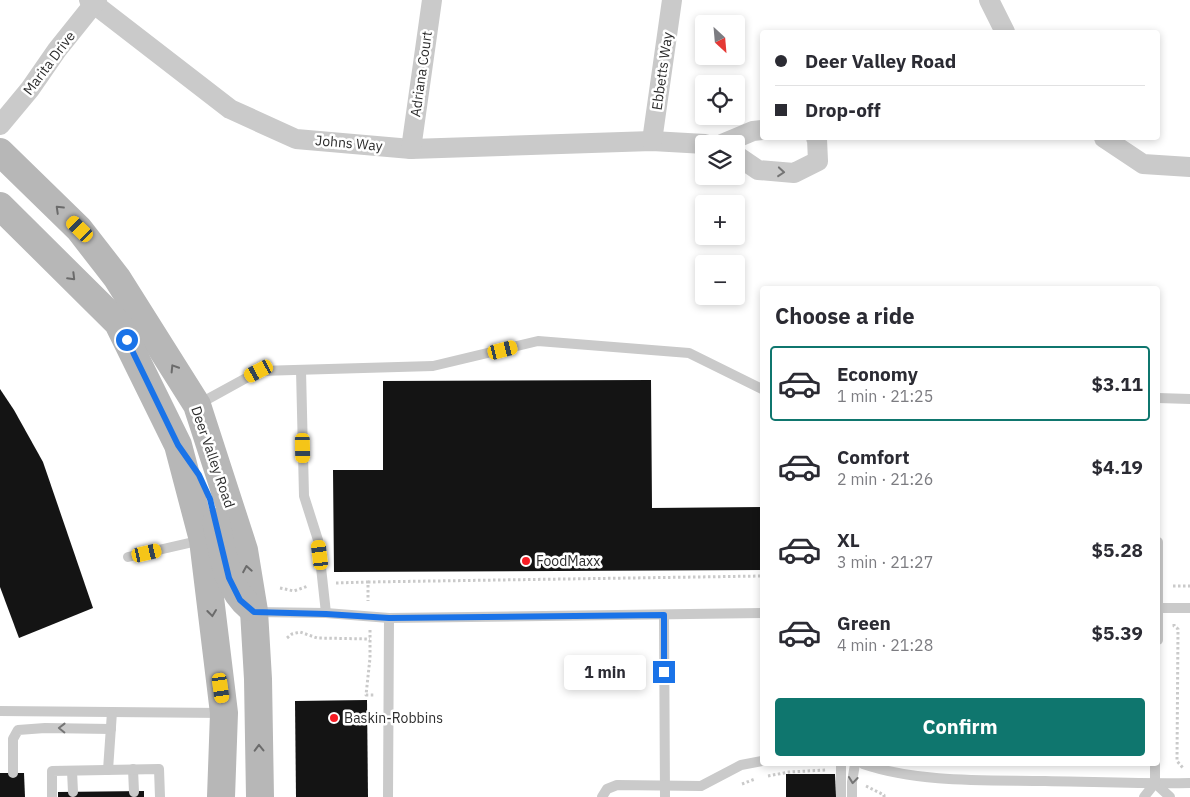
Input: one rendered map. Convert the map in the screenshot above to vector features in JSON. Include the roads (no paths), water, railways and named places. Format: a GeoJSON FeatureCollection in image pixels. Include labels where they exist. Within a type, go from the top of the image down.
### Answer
{"type":"FeatureCollection","features":[{"type":"Feature","properties":{"kind":"street","name":"Adriana Court"},"geometry":{"type":"LineString","coordinates":[[412,149],[432,0]]}},
{"type":"Feature","properties":{"kind":"street","name":"Ebbetts Way"},"geometry":{"type":"LineString","coordinates":[[652,141],[672,0]]}},
{"type":"Feature","properties":{"kind":"street"},"geometry":{"type":"LineString","coordinates":[[989,0],[1004,30]]}},
{"type":"Feature","properties":{"kind":"street","name":"Johns Way"},"geometry":{"type":"LineString","coordinates":[[93,1],[230,109],[296,139],[412,149],[652,141],[695,143]]}},
{"type":"Feature","properties":{"kind":"street","name":"Marita Drive"},"geometry":{"type":"LineString","coordinates":[[0,125],[30,89],[93,1]]}},
{"type":"Feature","properties":{"kind":"street"},"geometry":{"type":"LineString","coordinates":[[743,135],[760,130]]}},
{"type":"Feature","properties":{"kind":"street"},"geometry":{"type":"LineString","coordinates":[[745,161],[758,170],[794,173],[818,161],[817,140]]}},
{"type":"Feature","properties":{"kind":"street"},"geometry":{"type":"LineString","coordinates":[[1107,140],[1143,164],[1190,167]]}},
{"type":"Feature","properties":{"kind":"street","name":"Deer Valley Road"},"geometry":{"type":"LineString","coordinates":[[0,152],[80,229],[117,278],[196,405],[244,550],[254,612],[258,679],[260,797]]}},
{"type":"Feature","properties":{"kind":"street","name":"Deer Valley Road"},"geometry":{"type":"LineString","coordinates":[[0,206],[118,323],[178,445],[203,540],[224,713],[221,797]]}},
{"type":"Feature","properties":{"kind":"street"},"geometry":{"type":"LineString","coordinates":[[178,445],[199,475],[210,499],[229,578],[240,600],[254,612]]}},
{"type":"Feature","properties":{"kind":"lane"},"geometry":{"type":"LineString","coordinates":[[196,405],[259,371],[433,366],[538,341],[689,353],[760,388]]}},
{"type":"Feature","properties":{"kind":"lane"},"geometry":{"type":"LineString","coordinates":[[301,370],[304,496],[318,540],[326,614]]}},
{"type":"Feature","properties":{"kind":"lane"},"geometry":{"type":"LineString","coordinates":[[1160,398],[1190,400]]}},
{"type":"Feature","properties":{"kind":"lane"},"geometry":{"type":"LineString","coordinates":[[128,557],[203,540]]}},
{"type":"Feature","properties":{"kind":"lane"},"geometry":{"type":"LineString","coordinates":[[1160,608],[1190,608]]}},
{"type":"Feature","properties":{"kind":"lane"},"geometry":{"type":"LineString","coordinates":[[254,612],[389,618],[760,612]]}},
{"type":"Feature","properties":{"kind":"lane"},"geometry":{"type":"LineString","coordinates":[[664,615],[665,797]]}},
{"type":"Feature","properties":{"kind":"lane"},"geometry":{"type":"LineString","coordinates":[[388,797],[389,618]]}},
{"type":"Feature","properties":{"kind":"lane"},"geometry":{"type":"LineString","coordinates":[[0,711],[224,713]]}},
{"type":"Feature","properties":{"kind":"lane"},"geometry":{"type":"LineString","coordinates":[[108,770],[112,712]]}},
{"type":"Feature","properties":{"kind":"lane"},"geometry":{"type":"LineString","coordinates":[[13,773],[13,739],[18,730],[46,728],[111,729]]}},
{"type":"Feature","properties":{"kind":"lane"},"geometry":{"type":"LineString","coordinates":[[602,797],[607,788],[617,785],[701,786],[741,766],[760,761]]}},
{"type":"Feature","properties":{"kind":"lane"},"geometry":{"type":"LineString","coordinates":[[852,797],[855,766]]}},
{"type":"Feature","properties":{"kind":"lane"},"geometry":{"type":"LineString","coordinates":[[870,766],[883,770],[948,778],[1188,783]]}},
{"type":"Feature","properties":{"kind":"lane"},"geometry":{"type":"LineString","coordinates":[[1144,797],[1155,783],[1156,766]]}},
{"type":"Feature","properties":{"kind":"lane"},"geometry":{"type":"LineString","coordinates":[[132,769],[134,792]]}},
{"type":"Feature","properties":{"kind":"lane"},"geometry":{"type":"LineString","coordinates":[[52,797],[52,771],[159,769],[160,797]]}},
{"type":"Feature","properties":{"kind":"lane"},"geometry":{"type":"LineString","coordinates":[[841,769],[841,797]]}},
{"type":"Feature","properties":{"kind":"lane"},"geometry":{"type":"LineString","coordinates":[[72,771],[72,792]]}},
{"type":"Feature","properties":{"kind":"lane"},"geometry":{"type":"LineString","coordinates":[[1155,783],[1170,797]]}},
{"type":"Feature","properties":{"kind":"place","name":"FoodMaxx"},"geometry":{"type":"Point","coordinates":[526,561]}},
{"type":"Feature","properties":{"kind":"place","name":"Baskin-Robbins"},"geometry":{"type":"Point","coordinates":[334,718]}}]}
